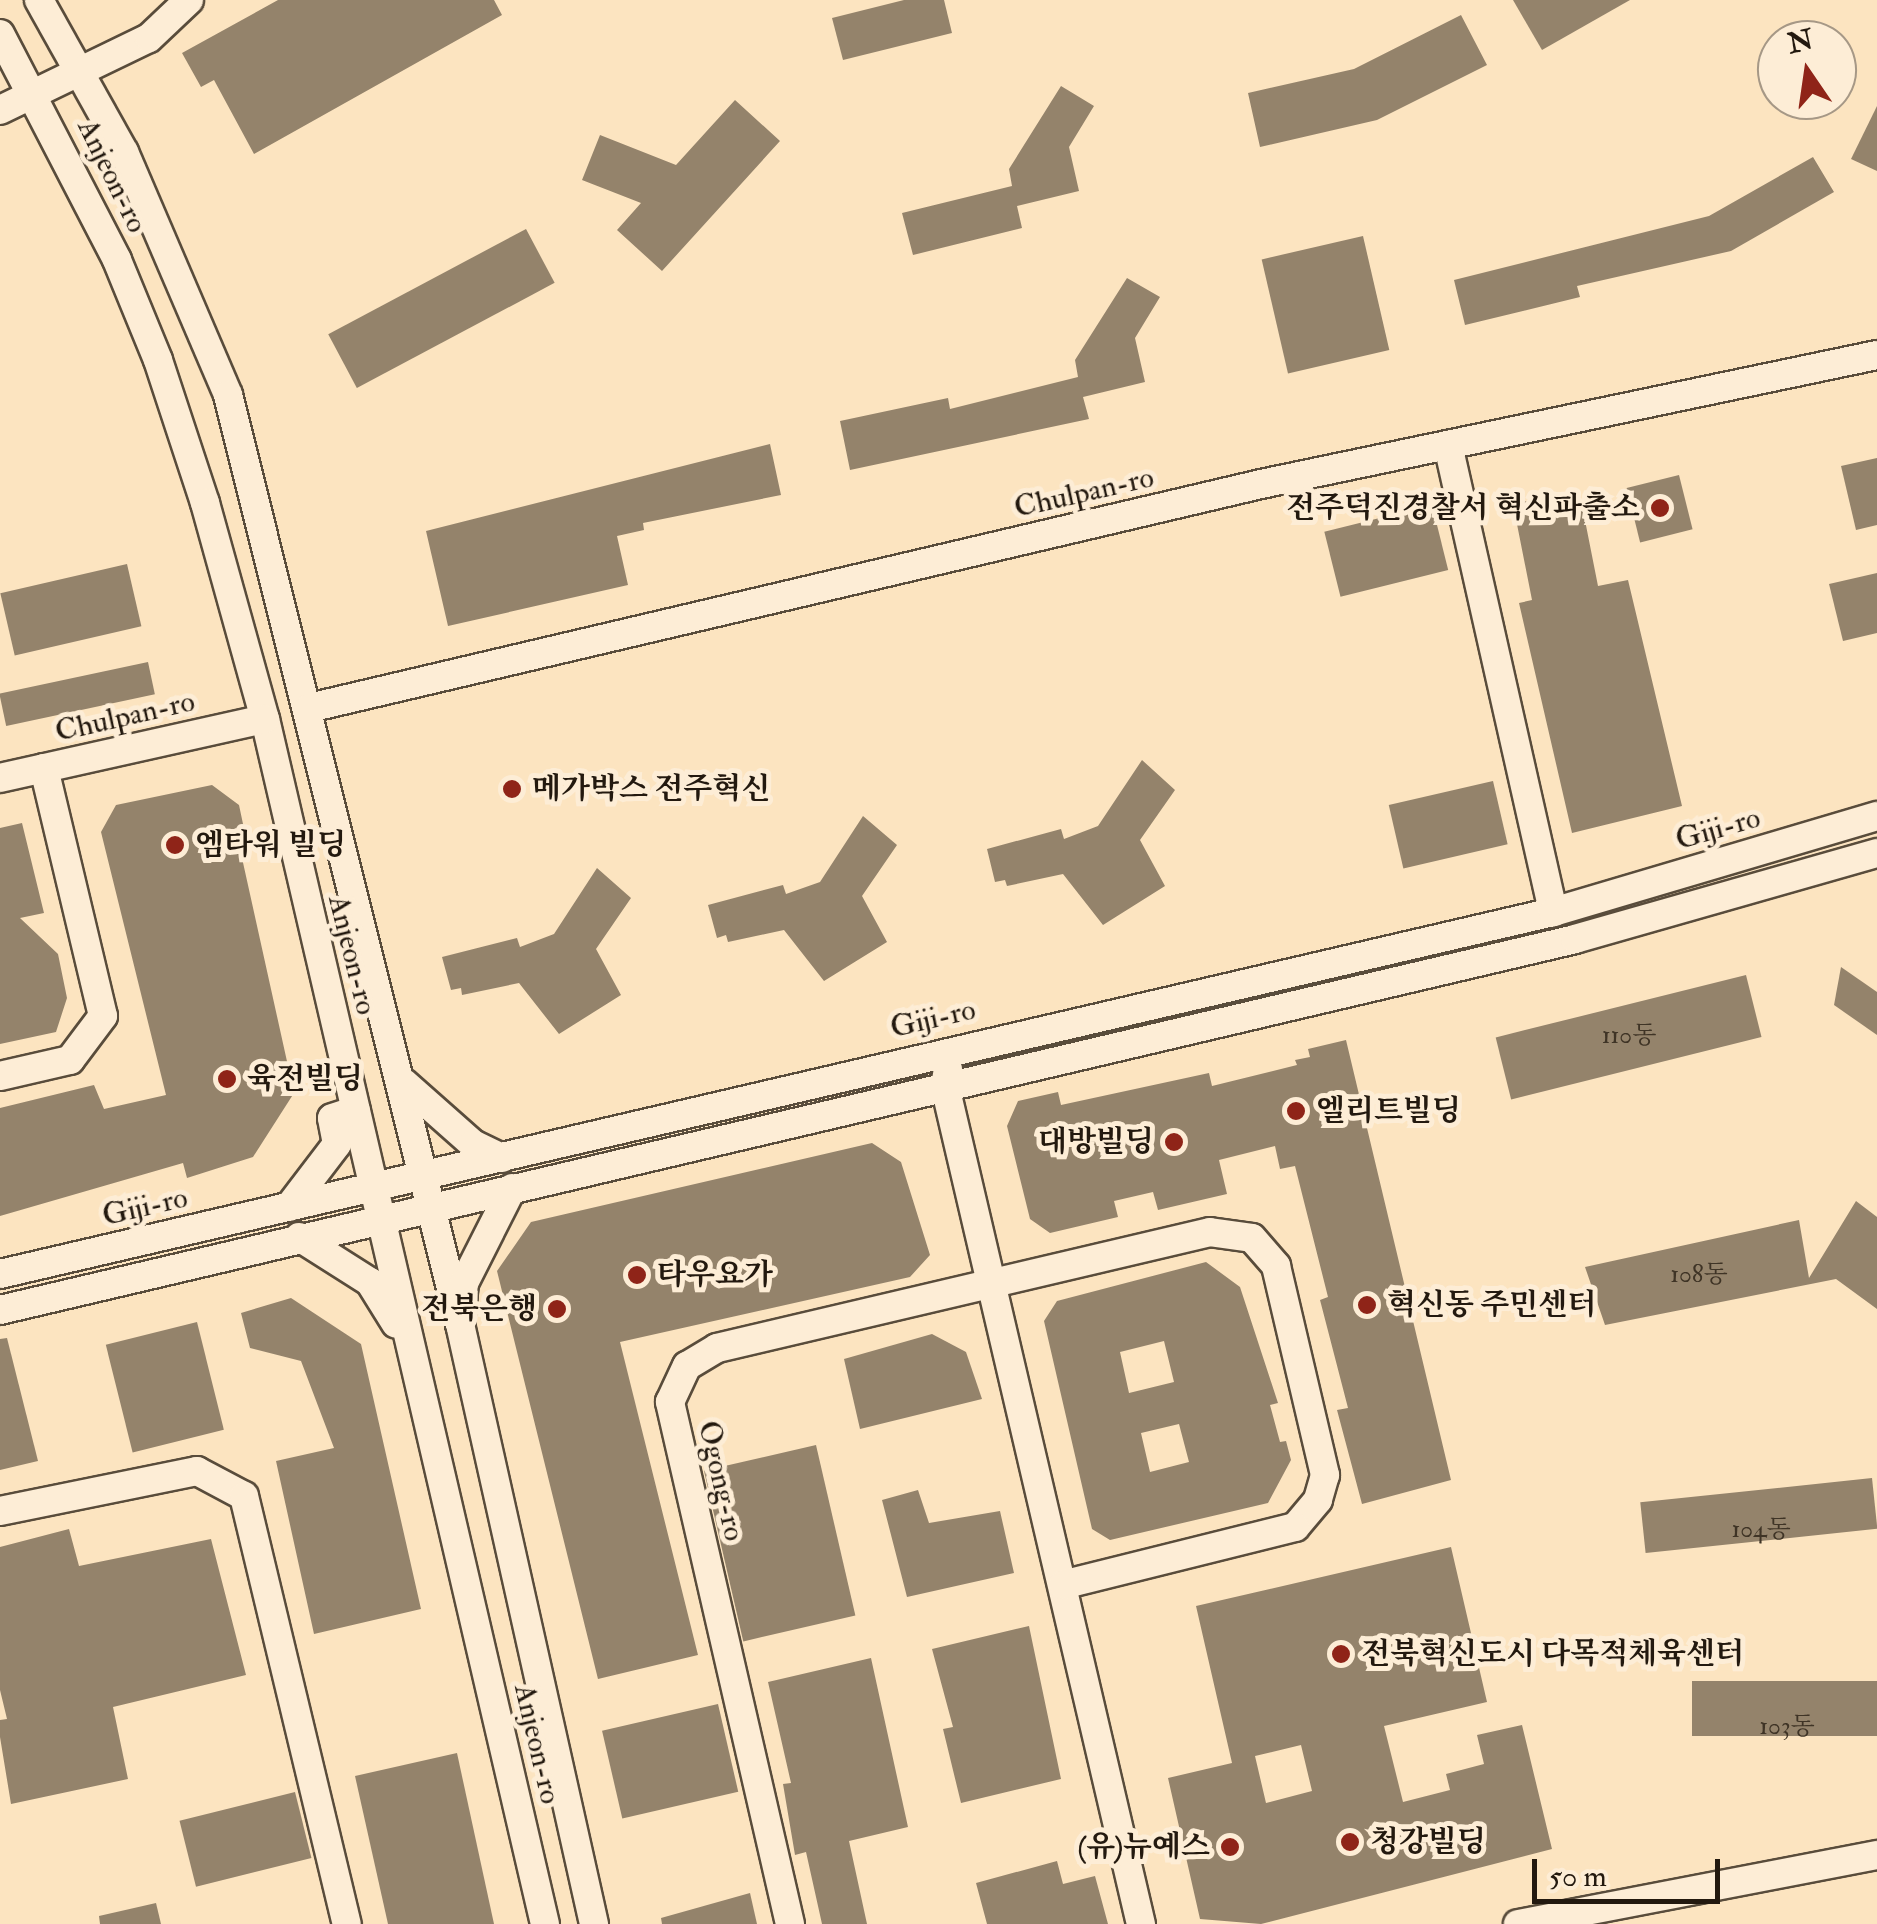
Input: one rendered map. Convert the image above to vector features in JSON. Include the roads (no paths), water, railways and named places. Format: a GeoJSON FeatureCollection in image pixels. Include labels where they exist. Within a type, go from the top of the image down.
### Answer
{"type":"FeatureCollection","features":[{"type":"Feature","properties":{"kind":"street","name":"Anjeon-ro"},"geometry":{"type":"LineString","coordinates":[[39,0],[80,70],[171,255],[228,396],[404,1082],[594,1924]]}},
{"type":"Feature","properties":{"kind":"street"},"geometry":{"type":"LineString","coordinates":[[0,110],[149,38],[189,0]]}},
{"type":"Feature","properties":{"kind":"street","name":"Anjeon-ro"},"geometry":{"type":"LineString","coordinates":[[0,34],[36,92],[158,360],[265,719],[544,1924]]}},
{"type":"Feature","properties":{"kind":"street","name":"Chulpan-ro"},"geometry":{"type":"LineString","coordinates":[[310,708],[1448,445],[1877,355]]}},
{"type":"Feature","properties":{"kind":"street"},"geometry":{"type":"LineString","coordinates":[[1448,445],[1553,912]]}},
{"type":"Feature","properties":{"kind":"street","name":"Chulpan-ro"},"geometry":{"type":"LineString","coordinates":[[0,778],[265,719]]}},
{"type":"Feature","properties":{"kind":"street"},"geometry":{"type":"LineString","coordinates":[[0,1076],[70,1060],[103,1016],[44,768]]}},
{"type":"Feature","properties":{"kind":"street","name":"Giji-ro"},"geometry":{"type":"LineString","coordinates":[[0,1274],[502,1158],[953,1047],[1553,912],[1877,816]]}},
{"type":"Feature","properties":{"kind":"street"},"geometry":{"type":"LineString","coordinates":[[0,1310],[1575,939],[1877,853]]}},
{"type":"Feature","properties":{"kind":"street"},"geometry":{"type":"LineString","coordinates":[[953,1047],[944,1086],[1142,1924]]}},
{"type":"Feature","properties":{"kind":"street"},"geometry":{"type":"LineString","coordinates":[[404,1082],[473,1144],[502,1158]]}},
{"type":"Feature","properties":{"kind":"street"},"geometry":{"type":"LineString","coordinates":[[289,1207],[337,1144],[332,1118],[356,1110]]}},
{"type":"Feature","properties":{"kind":"street"},"geometry":{"type":"LineString","coordinates":[[460,1324],[464,1283],[512,1188]]}},
{"type":"Feature","properties":{"kind":"street","name":"Ogong-ro"},"geometry":{"type":"LineString","coordinates":[[790,1924],[672,1389],[687,1366],[716,1348],[1210,1232],[1252,1238],[1276,1266],[1325,1476],[1318,1500],[1295,1526],[1063,1585]]}},
{"type":"Feature","properties":{"kind":"street"},"geometry":{"type":"LineString","coordinates":[[299,1238],[370,1282],[409,1346]]}},
{"type":"Feature","properties":{"kind":"street"},"geometry":{"type":"LineString","coordinates":[[0,1511],[197,1470],[244,1496],[347,1924]]}},
{"type":"Feature","properties":{"kind":"street"},"geometry":{"type":"LineString","coordinates":[[1518,1924],[1877,1855]]}},
{"type":"Feature","properties":{"kind":"place","name":"전주덕진경찰서 혁신파출소"},"geometry":{"type":"Point","coordinates":[1660,508]}},
{"type":"Feature","properties":{"kind":"place","name":"메가박스 전주혁신"},"geometry":{"type":"Point","coordinates":[512,789]}},
{"type":"Feature","properties":{"kind":"place","name":"엠타워 빌딩"},"geometry":{"type":"Point","coordinates":[175,845]}},
{"type":"Feature","properties":{"kind":"place","name":"육전빌딩"},"geometry":{"type":"Point","coordinates":[227,1079]}},
{"type":"Feature","properties":{"kind":"place","name":"엘리트빌딩"},"geometry":{"type":"Point","coordinates":[1296,1111]}},
{"type":"Feature","properties":{"kind":"place","name":"대방빌딩"},"geometry":{"type":"Point","coordinates":[1174,1142]}},
{"type":"Feature","properties":{"kind":"place","name":"타우요가"},"geometry":{"type":"Point","coordinates":[637,1275]}},
{"type":"Feature","properties":{"kind":"place","name":"혁신동 주민센터"},"geometry":{"type":"Point","coordinates":[1367,1305]}},
{"type":"Feature","properties":{"kind":"place","name":"전북은행"},"geometry":{"type":"Point","coordinates":[557,1309]}},
{"type":"Feature","properties":{"kind":"place","name":"전북혁신도시 다목적체육센터"},"geometry":{"type":"Point","coordinates":[1341,1654]}},
{"type":"Feature","properties":{"kind":"place","name":"청강빌딩"},"geometry":{"type":"Point","coordinates":[1350,1842]}},
{"type":"Feature","properties":{"kind":"place","name":"(유)뉴예스"},"geometry":{"type":"Point","coordinates":[1230,1847]}}]}
